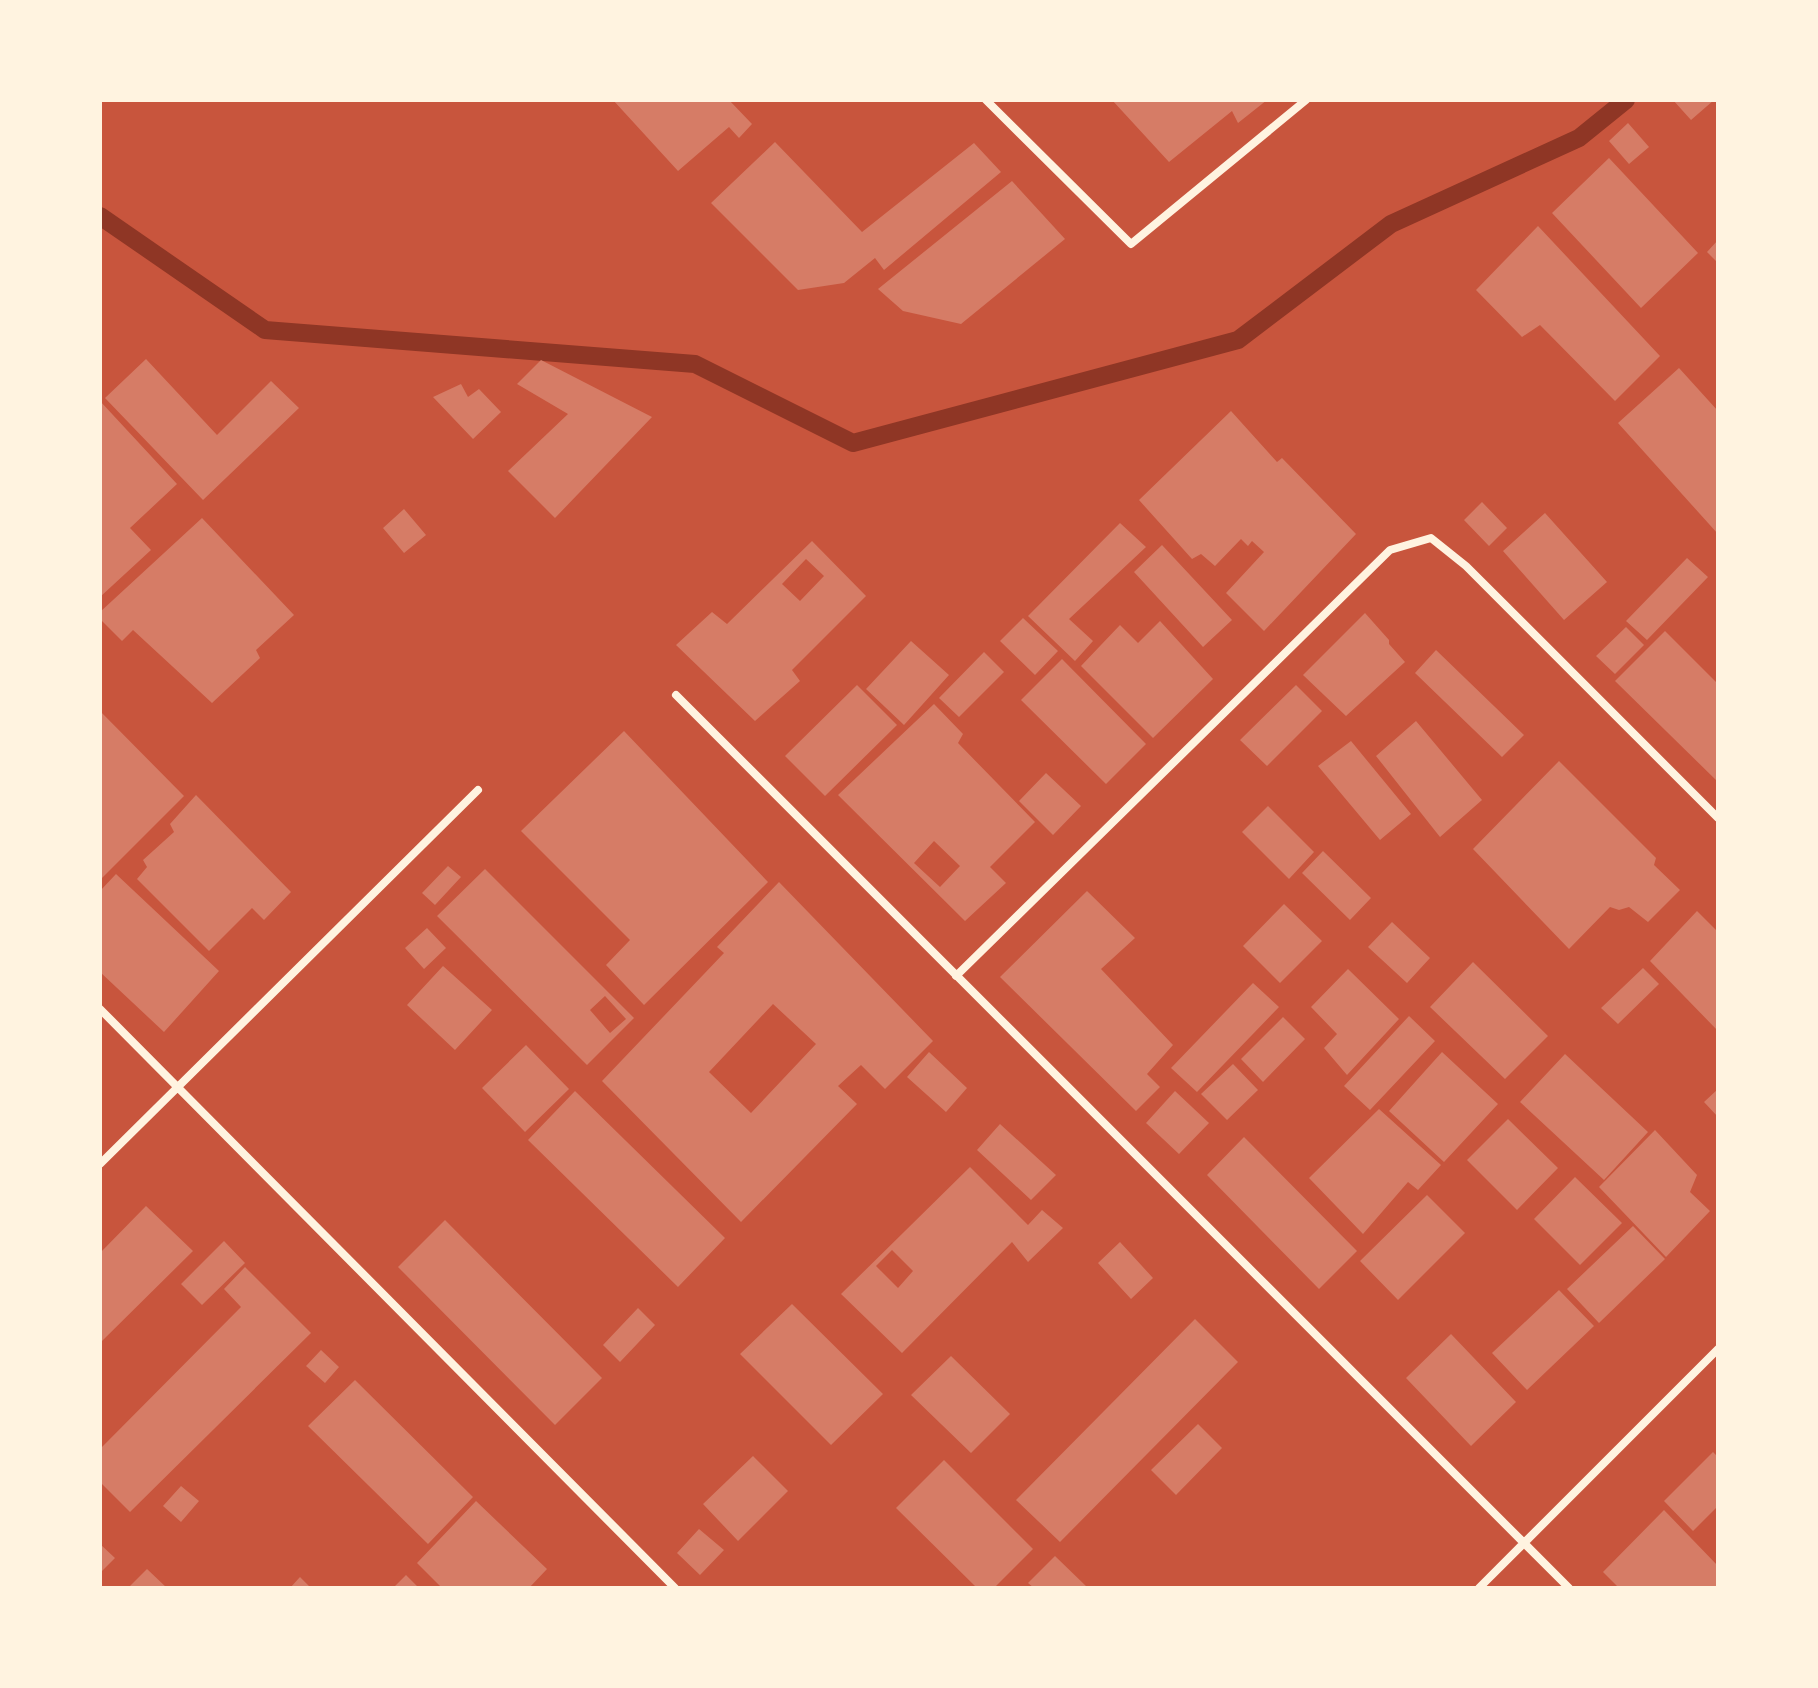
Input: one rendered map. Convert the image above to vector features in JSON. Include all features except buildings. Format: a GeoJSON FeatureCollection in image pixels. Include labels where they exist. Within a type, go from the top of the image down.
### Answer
{"type":"FeatureCollection","features":[{"type":"Feature","properties":{"kind":"street"},"geometry":{"type":"LineString","coordinates":[[986,100],[1131,244],[1306,100]]}},
{"type":"Feature","properties":{"kind":"street"},"geometry":{"type":"LineString","coordinates":[[956,976],[1390,550],[1431,538],[1466,566],[1718,818]]}},
{"type":"Feature","properties":{"kind":"street"},"geometry":{"type":"LineString","coordinates":[[676,695],[1569,1588]]}},
{"type":"Feature","properties":{"kind":"street"},"geometry":{"type":"LineString","coordinates":[[100,1164],[478,790]]}},
{"type":"Feature","properties":{"kind":"street"},"geometry":{"type":"LineString","coordinates":[[100,1009],[675,1588]]}},
{"type":"Feature","properties":{"kind":"street"},"geometry":{"type":"LineString","coordinates":[[1479,1588],[1718,1349]]}},
{"type":"Feature","properties":{"kind":"waterway"},"geometry":{"type":"LineString","coordinates":[[100,216],[265,330],[695,364],[853,443],[1238,340],[1391,224],[1579,138],[1626,100]]}}]}
